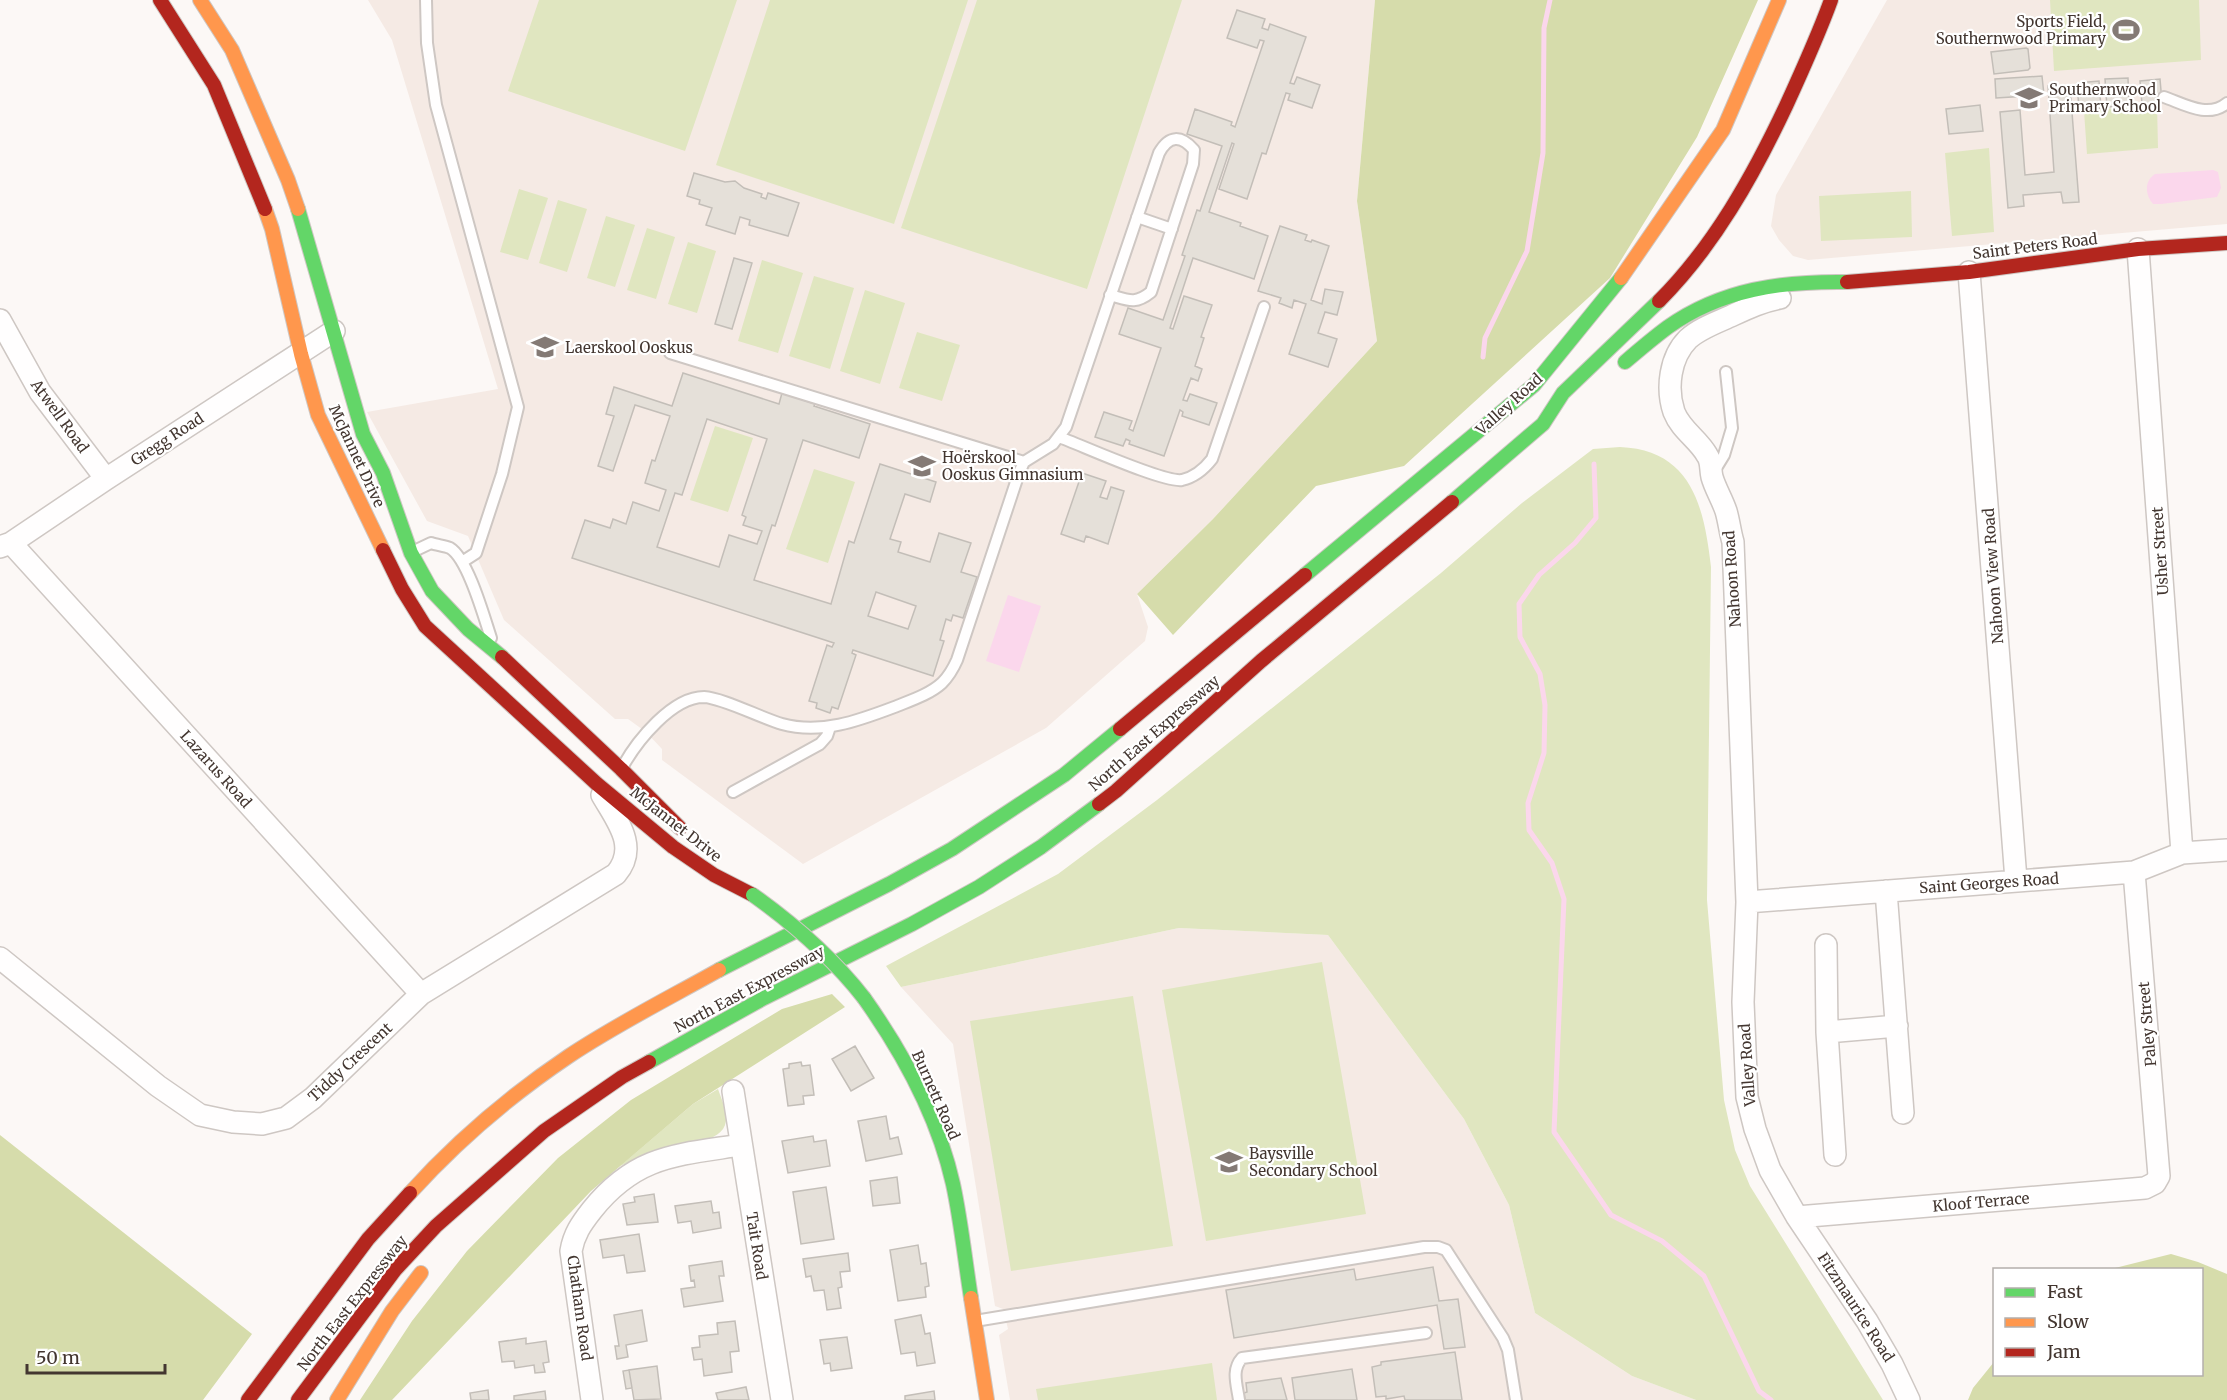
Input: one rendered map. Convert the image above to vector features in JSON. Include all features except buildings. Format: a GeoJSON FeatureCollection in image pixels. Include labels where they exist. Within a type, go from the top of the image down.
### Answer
{"type":"FeatureCollection","features":[{"type":"Feature","properties":{"kind":"main road","name":"McJannet Drive"},"geometry":{"type":"LineString","coordinates":[[160,0],[214,85],[247,163],[272,229],[301,354],[318,415],[392,570],[425,627],[597,784],[645,824],[696,864],[753,895]]}},
{"type":"Feature","properties":{"kind":"main road","name":"McJannet Drive"},"geometry":{"type":"LineString","coordinates":[[200,0],[232,50],[288,180],[363,434],[383,473],[411,553],[432,591],[468,629],[494,649],[689,836]]}},
{"type":"Feature","properties":{"kind":"main road","name":"Valley Road"},"geometry":{"type":"LineString","coordinates":[[1161,695],[1534,385],[1629,269],[1657,231],[1723,130],[1779,0]]}},
{"type":"Feature","properties":{"kind":"main road"},"geometry":{"type":"LineString","coordinates":[[1743,86],[1774,35],[1791,0]]}},
{"type":"Feature","properties":{"kind":"main road","name":"Valley Road"},"geometry":{"type":"LineString","coordinates":[[1261,661],[1408,540],[1543,424],[1563,393],[1665,294],[1699,254],[1749,180],[1817,40],[1831,0]]}},
{"type":"Feature","properties":{"kind":"main road","name":"Saint Peters Road"},"geometry":{"type":"LineString","coordinates":[[1615,370],[1672,324],[1714,301],[1762,286],[1802,281],[1847,282],[1969,272],[2138,249],[2227,243]]}},
{"type":"Feature","properties":{"kind":"main road"},"geometry":{"type":"LineString","coordinates":[[1543,424],[1568,410]]}},
{"type":"Feature","properties":{"kind":"main road"},"geometry":{"type":"LineString","coordinates":[[392,570],[411,553]]}},
{"type":"Feature","properties":{"kind":"main road","name":"North East Expressway"},"geometry":{"type":"LineString","coordinates":[[298,1400],[395,1270],[436,1226],[544,1131],[622,1077],[713,1025],[912,924],[979,887],[1041,847],[1116,790],[1261,661]]}},
{"type":"Feature","properties":{"kind":"main road","name":"North East Expressway"},"geometry":{"type":"LineString","coordinates":[[248,1400],[368,1239],[428,1173],[490,1116],[567,1057],[733,962],[889,884],[952,849],[1064,775],[1161,695]]}},
{"type":"Feature","properties":{"kind":"main road"},"geometry":{"type":"LineString","coordinates":[[621,769],[619,777],[621,786],[645,824]]}},
{"type":"Feature","properties":{"kind":"main road","name":"McJannet Drive"},"geometry":{"type":"LineString","coordinates":[[715,859],[753,895]]}},
{"type":"Feature","properties":{"kind":"main road","name":"Burnett Road"},"geometry":{"type":"LineString","coordinates":[[753,895],[795,925],[845,972],[888,1032],[915,1083],[941,1142],[953,1184],[987,1400]]}},
{"type":"Feature","properties":{"kind":"main road"},"geometry":{"type":"LineString","coordinates":[[450,1233],[474,1194]]}},
{"type":"Feature","properties":{"kind":"main road"},"geometry":{"type":"LineString","coordinates":[[337,1400],[392,1311],[430,1261]]}},
{"type":"Feature","properties":{"kind":"main road"},"geometry":{"type":"LineString","coordinates":[[254,1368],[282,1352]]}},
{"type":"Feature","properties":{"kind":"street","name":"Usher Street"},"geometry":{"type":"LineString","coordinates":[[2138,249],[2182,854]]}},
{"type":"Feature","properties":{"kind":"street","name":"Nahoon View Road"},"geometry":{"type":"LineString","coordinates":[[1969,272],[2016,880]]}},
{"type":"Feature","properties":{"kind":"street","name":"Nahoon Road"},"geometry":{"type":"LineString","coordinates":[[1747,902],[1733,542],[1725,510],[1712,476],[1711,464],[1707,454],[1682,427],[1670,398],[1670,382],[1673,366],[1681,349],[1699,332],[1756,304],[1806,294],[1847,282]]}},
{"type":"Feature","properties":{"kind":"street","name":"Atwell Road"},"geometry":{"type":"LineString","coordinates":[[0,320],[40,392],[106,479]]}},
{"type":"Feature","properties":{"kind":"street","name":"Gregg Road"},"geometry":{"type":"LineString","coordinates":[[5,545],[334,331]]}},
{"type":"Feature","properties":{"kind":"street","name":"Lazarus Road"},"geometry":{"type":"LineString","coordinates":[[5,545],[421,994]]}},
{"type":"Feature","properties":{"kind":"street","name":"Tiddy Crescent"},"geometry":{"type":"LineString","coordinates":[[0,958],[158,1086],[200,1115],[233,1122],[262,1124],[286,1118],[313,1098],[421,994],[616,874],[624,864],[627,849],[623,834],[597,784]]}},
{"type":"Feature","properties":{"kind":"street","name":"Saint Georges Road"},"geometry":{"type":"LineString","coordinates":[[1747,902],[2134,872],[2182,854],[2227,850]]}},
{"type":"Feature","properties":{"kind":"street","name":"Paley Street"},"geometry":{"type":"LineString","coordinates":[[2134,872],[2159,1176]]}},
{"type":"Feature","properties":{"kind":"street"},"geometry":{"type":"LineString","coordinates":[[1886,891],[1903,1113]]}},
{"type":"Feature","properties":{"kind":"street","name":"Valley Road"},"geometry":{"type":"LineString","coordinates":[[1747,902],[1743,1002],[1747,1097],[1755,1129],[1770,1170],[1797,1218]]}},
{"type":"Feature","properties":{"kind":"street"},"geometry":{"type":"LineString","coordinates":[[1826,945],[1827,1032],[1835,1155]]}},
{"type":"Feature","properties":{"kind":"street"},"geometry":{"type":"LineString","coordinates":[[1827,1032],[1897,1026]]}},
{"type":"Feature","properties":{"kind":"street","name":"Tait Road"},"geometry":{"type":"LineString","coordinates":[[733,1091],[782,1400]]}},
{"type":"Feature","properties":{"kind":"street","name":"Chatham Road"},"geometry":{"type":"LineString","coordinates":[[592,1400],[571,1251],[578,1228],[599,1201],[644,1165],[678,1154],[741,1145]]}},
{"type":"Feature","properties":{"kind":"street","name":"Kloof Terrace"},"geometry":{"type":"LineString","coordinates":[[1797,1218],[2145,1188],[2155,1183],[2159,1176]]}},
{"type":"Feature","properties":{"kind":"street","name":"Fitzmaurice Road"},"geometry":{"type":"LineString","coordinates":[[1797,1218],[1867,1321],[1892,1364],[1909,1400]]}},
{"type":"Feature","properties":{"kind":"lane"},"geometry":{"type":"LineString","coordinates":[[426,0],[427,43],[436,105],[518,407],[502,474],[476,553],[462,562]]}},
{"type":"Feature","properties":{"kind":"lane"},"geometry":{"type":"LineString","coordinates":[[2164,97],[2204,111],[2220,109],[2227,103]]}},
{"type":"Feature","properties":{"kind":"lane"},"geometry":{"type":"LineString","coordinates":[[621,769],[646,732],[676,708],[689,701],[704,698],[728,704],[784,725],[830,727],[861,720],[918,698],[940,684],[950,673],[957,660],[1024,462],[1053,444],[1066,427],[1110,296],[1159,153],[1165,142],[1175,138],[1188,142],[1194,150],[1193,164],[1151,292],[1142,299],[1132,301],[1110,296]]}},
{"type":"Feature","properties":{"kind":"lane"},"geometry":{"type":"LineString","coordinates":[[1137,217],[1172,229]]}},
{"type":"Feature","properties":{"kind":"lane"},"geometry":{"type":"LineString","coordinates":[[1059,437],[1162,477],[1182,480],[1202,470],[1212,459],[1264,307]]}},
{"type":"Feature","properties":{"kind":"lane"},"geometry":{"type":"LineString","coordinates":[[670,353],[1024,462]]}},
{"type":"Feature","properties":{"kind":"lane"},"geometry":{"type":"LineString","coordinates":[[1712,476],[1724,455],[1732,428],[1726,372]]}},
{"type":"Feature","properties":{"kind":"lane"},"geometry":{"type":"LineString","coordinates":[[411,553],[431,543],[450,549],[462,562],[476,593],[494,649]]}},
{"type":"Feature","properties":{"kind":"lane"},"geometry":{"type":"LineString","coordinates":[[733,792],[820,744],[827,736],[830,727]]}},
{"type":"Feature","properties":{"kind":"lane"},"geometry":{"type":"LineString","coordinates":[[975,1322],[1424,1247],[1438,1247],[1446,1250],[1503,1338],[1508,1350],[1516,1400]]}},
{"type":"Feature","properties":{"kind":"lane"},"geometry":{"type":"LineString","coordinates":[[1239,1400],[1235,1373],[1236,1364],[1242,1358],[1426,1333]]}},
{"type":"Feature","properties":{"kind":"shaded area","name":"Hoërskool Ooskus Gimnasium"},"geometry":{"type":"Polygon","coordinates":[[[368,0],[1375,0],[1357,201],[1377,341],[1213,519],[1137,594],[1148,627],[1145,641],[1046,728],[803,864],[662,760],[662,749],[646,732],[628,719],[615,719],[504,620],[468,536],[427,521],[367,412],[498,389],[392,40],[368,0]]]}},
{"type":"Feature","properties":{"kind":"shaded area","name":"Southernwood Primary School"},"geometry":{"type":"Polygon","coordinates":[[[1887,0],[2227,0],[2227,224],[1808,260],[1793,256],[1779,240],[1771,226],[1776,195],[1887,0]]]}},
{"type":"Feature","properties":{"kind":"shaded area"},"geometry":{"type":"Polygon","coordinates":[[[2213,170],[2218,172],[2221,188],[2217,197],[2153,204],[2148,196],[2147,184],[2155,174],[2213,170]]]}},
{"type":"Feature","properties":{"kind":"shaded area"},"geometry":{"type":"Polygon","coordinates":[[[1008,595],[1041,606],[1019,672],[986,661],[1008,595]]]}},
{"type":"Feature","properties":{"kind":"shaded area","name":"Baysville Secondary School"},"geometry":{"type":"Polygon","coordinates":[[[1179,928],[1328,935],[1464,1119],[1509,1205],[1535,1313],[1632,1376],[1696,1400],[1010,1400],[999,1335],[1008,1329],[1003,1309],[995,1306],[953,1044],[901,987],[1179,928]]]}},
{"type":"Feature","properties":{"kind":"green space"},"geometry":{"type":"Polygon","coordinates":[[[539,0],[737,0],[685,151],[508,91],[539,0]]]}},
{"type":"Feature","properties":{"kind":"green space"},"geometry":{"type":"Polygon","coordinates":[[[770,0],[968,0],[894,224],[716,165],[770,0]]]}},
{"type":"Feature","properties":{"kind":"green space"},"geometry":{"type":"Polygon","coordinates":[[[977,0],[1182,0],[1087,289],[901,228],[977,0]]]}},
{"type":"Feature","properties":{"kind":"green space"},"geometry":{"type":"Polygon","coordinates":[[[1375,0],[1758,0],[1697,137],[1610,278],[1404,466],[1316,486],[1173,635],[1137,594],[1213,519],[1377,341],[1357,201],[1375,0]]]}},
{"type":"Feature","properties":{"kind":"green space","name":"Sports Field, Southernwood Primary"},"geometry":{"type":"Polygon","coordinates":[[[2050,0],[2199,0],[2201,60],[2054,71],[2050,0]]]}},
{"type":"Feature","properties":{"kind":"green space"},"geometry":{"type":"Polygon","coordinates":[[[2157,104],[2158,148],[2087,154],[2084,111],[2157,104]]]}},
{"type":"Feature","properties":{"kind":"green space"},"geometry":{"type":"Polygon","coordinates":[[[1989,148],[1994,232],[1952,236],[1945,153],[1989,148]]]}},
{"type":"Feature","properties":{"kind":"green space"},"geometry":{"type":"Polygon","coordinates":[[[519,189],[548,198],[528,260],[500,252],[519,189]]]}},
{"type":"Feature","properties":{"kind":"green space"},"geometry":{"type":"Polygon","coordinates":[[[1911,191],[1912,237],[1821,241],[1819,196],[1911,191]]]}},
{"type":"Feature","properties":{"kind":"green space"},"geometry":{"type":"Polygon","coordinates":[[[558,200],[587,209],[567,272],[539,263],[558,200]]]}},
{"type":"Feature","properties":{"kind":"green space"},"geometry":{"type":"Polygon","coordinates":[[[606,216],[635,225],[615,287],[587,278],[606,216]]]}},
{"type":"Feature","properties":{"kind":"green space"},"geometry":{"type":"Polygon","coordinates":[[[647,228],[675,237],[656,299],[627,290],[647,228]]]}},
{"type":"Feature","properties":{"kind":"green space"},"geometry":{"type":"Polygon","coordinates":[[[688,242],[716,251],[697,313],[668,304],[688,242]]]}},
{"type":"Feature","properties":{"kind":"green space"},"geometry":{"type":"Polygon","coordinates":[[[762,260],[803,273],[778,353],[738,341],[762,260]]]}},
{"type":"Feature","properties":{"kind":"green space"},"geometry":{"type":"Polygon","coordinates":[[[814,276],[854,288],[830,369],[789,356],[814,276]]]}},
{"type":"Feature","properties":{"kind":"green space"},"geometry":{"type":"Polygon","coordinates":[[[865,290],[905,303],[880,384],[840,371],[865,290]]]}},
{"type":"Feature","properties":{"kind":"green space"},"geometry":{"type":"Polygon","coordinates":[[[917,332],[960,345],[942,401],[899,388],[917,332]]]}},
{"type":"Feature","properties":{"kind":"green space"},"geometry":{"type":"Polygon","coordinates":[[[715,426],[753,438],[728,512],[690,500],[715,426]]]}},
{"type":"Feature","properties":{"kind":"green space"},"geometry":{"type":"Polygon","coordinates":[[[1620,447],[1644,451],[1664,459],[1679,470],[1698,503],[1708,545],[1711,567],[1707,900],[1724,1100],[1735,1150],[1750,1186],[1883,1400],[1696,1400],[1632,1376],[1535,1313],[1509,1205],[1464,1119],[1328,935],[1179,928],[901,987],[886,966],[1058,874],[1157,800],[1441,573],[1522,503],[1593,449],[1620,447]]]}},
{"type":"Feature","properties":{"kind":"green space"},"geometry":{"type":"Polygon","coordinates":[[[814,469],[855,482],[828,563],[786,549],[814,469]]]}},
{"type":"Feature","properties":{"kind":"green space"},"geometry":{"type":"Polygon","coordinates":[[[1322,962],[1366,1214],[1206,1241],[1162,990],[1322,962]]]}},
{"type":"Feature","properties":{"kind":"green space"},"geometry":{"type":"Polygon","coordinates":[[[832,994],[845,1007],[693,1104],[591,1191],[392,1400],[360,1400],[412,1321],[467,1251],[558,1158],[631,1100],[782,1009],[832,994]]]}},
{"type":"Feature","properties":{"kind":"green space"},"geometry":{"type":"Polygon","coordinates":[[[1133,996],[1173,1246],[1011,1271],[970,1021],[1133,996]]]}},
{"type":"Feature","properties":{"kind":"green space"},"geometry":{"type":"Polygon","coordinates":[[[718,1089],[725,1108],[726,1121],[723,1129],[717,1135],[699,1142],[655,1151],[620,1166],[693,1104],[718,1089]]]}},
{"type":"Feature","properties":{"kind":"green space"},"geometry":{"type":"Polygon","coordinates":[[[0,1135],[252,1334],[203,1400],[0,1400],[0,1135]]]}},
{"type":"Feature","properties":{"kind":"green space"},"geometry":{"type":"Polygon","coordinates":[[[2171,1254],[2227,1274],[2227,1400],[1968,1400],[1973,1388],[1993,1363],[1993,1376],[2203,1376],[2203,1268],[2115,1268],[2171,1254]]]}},
{"type":"Feature","properties":{"kind":"green space"},"geometry":{"type":"Polygon","coordinates":[[[1212,1363],[1217,1400],[1038,1400],[1036,1389],[1212,1363]]]}},
{"type":"Feature","properties":{"kind":"waterway"},"geometry":{"type":"LineString","coordinates":[[1483,357],[1485,338],[1527,251],[1543,153],[1544,28],[1550,0]]}},
{"type":"Feature","properties":{"kind":"waterway"},"geometry":{"type":"LineString","coordinates":[[1594,464],[1596,518],[1575,543],[1539,575],[1519,604],[1520,637],[1540,674],[1545,705],[1544,753],[1528,803],[1529,830],[1552,863],[1564,899],[1554,1132],[1611,1215],[1662,1241],[1704,1276],[1759,1391],[1771,1400]]}},
{"type":"Feature","properties":{"kind":"traffic: fast"},"geometry":{"type":"LineString","coordinates":[[298,209],[363,434],[383,473],[411,553],[432,591],[468,629],[502,657]]}},
{"type":"Feature","properties":{"kind":"traffic: fast"},"geometry":{"type":"LineString","coordinates":[[1305,575],[1534,385],[1621,278]]}},
{"type":"Feature","properties":{"kind":"traffic: fast"},"geometry":{"type":"LineString","coordinates":[[1625,362],[1662,331],[1689,314],[1731,296],[1799,283],[1847,282]]}},
{"type":"Feature","properties":{"kind":"traffic: fast"},"geometry":{"type":"LineString","coordinates":[[1452,502],[1543,424],[1563,393],[1659,301]]}},
{"type":"Feature","properties":{"kind":"traffic: fast"},"geometry":{"type":"LineString","coordinates":[[719,970],[889,884],[952,849],[1064,775],[1120,729]]}},
{"type":"Feature","properties":{"kind":"traffic: fast"},"geometry":{"type":"LineString","coordinates":[[649,1062],[764,998],[912,924],[979,887],[1041,847],[1099,804]]}},
{"type":"Feature","properties":{"kind":"traffic: fast"},"geometry":{"type":"LineString","coordinates":[[753,895],[812,942],[864,998]]}},
{"type":"Feature","properties":{"kind":"traffic: fast"},"geometry":{"type":"LineString","coordinates":[[864,998],[918,1086],[938,1134],[956,1198],[971,1298]]}},
{"type":"Feature","properties":{"kind":"traffic: slow"},"geometry":{"type":"LineString","coordinates":[[200,0],[232,50],[288,180],[298,209]]}},
{"type":"Feature","properties":{"kind":"traffic: slow"},"geometry":{"type":"LineString","coordinates":[[1621,278],[1723,130],[1779,0]]}},
{"type":"Feature","properties":{"kind":"traffic: slow"},"geometry":{"type":"LineString","coordinates":[[265,209],[318,415],[383,550]]}},
{"type":"Feature","properties":{"kind":"traffic: slow"},"geometry":{"type":"LineString","coordinates":[[410,1193],[465,1138],[547,1071],[606,1033],[719,970]]}},
{"type":"Feature","properties":{"kind":"traffic: slow"},"geometry":{"type":"LineString","coordinates":[[337,1400],[392,1311],[421,1273]]}},
{"type":"Feature","properties":{"kind":"traffic: slow"},"geometry":{"type":"LineString","coordinates":[[971,1298],[987,1400]]}},
{"type":"Feature","properties":{"kind":"traffic: jam"},"geometry":{"type":"LineString","coordinates":[[160,0],[214,85],[265,209]]}},
{"type":"Feature","properties":{"kind":"traffic: jam"},"geometry":{"type":"LineString","coordinates":[[1659,301],[1679,280],[1715,234],[1746,184],[1786,106],[1831,0]]}},
{"type":"Feature","properties":{"kind":"traffic: jam"},"geometry":{"type":"LineString","coordinates":[[1847,282],[1969,272],[2138,249],[2227,243]]}},
{"type":"Feature","properties":{"kind":"traffic: jam"},"geometry":{"type":"LineString","coordinates":[[1099,804],[1261,661],[1452,502]]}},
{"type":"Feature","properties":{"kind":"traffic: jam"},"geometry":{"type":"LineString","coordinates":[[383,550],[402,589],[425,626],[597,784],[673,847],[714,875],[753,895]]}},
{"type":"Feature","properties":{"kind":"traffic: jam"},"geometry":{"type":"LineString","coordinates":[[1120,729],[1305,575]]}},
{"type":"Feature","properties":{"kind":"traffic: jam"},"geometry":{"type":"LineString","coordinates":[[502,657],[680,828]]}},
{"type":"Feature","properties":{"kind":"traffic: jam"},"geometry":{"type":"LineString","coordinates":[[298,1400],[395,1270],[436,1226],[544,1131],[622,1077],[649,1062]]}},
{"type":"Feature","properties":{"kind":"traffic: jam"},"geometry":{"type":"LineString","coordinates":[[248,1400],[368,1239],[410,1193]]}},
{"type":"Feature","properties":{"kind":"place","name":"Sports Field, Southernwood Primary"},"geometry":{"type":"Point","coordinates":[2126,30]}},
{"type":"Feature","properties":{"kind":"place","name":"Southernwood Primary School"},"geometry":{"type":"Point","coordinates":[2029,98]}},
{"type":"Feature","properties":{"kind":"place","name":"Laerskool Ooskus"},"geometry":{"type":"Point","coordinates":[545,347]}},
{"type":"Feature","properties":{"kind":"place","name":"Hoërskool Ooskus Gimnasium"},"geometry":{"type":"Point","coordinates":[922,466]}},
{"type":"Feature","properties":{"kind":"place","name":"Baysville Secondary School"},"geometry":{"type":"Point","coordinates":[1229,1162]}}]}
